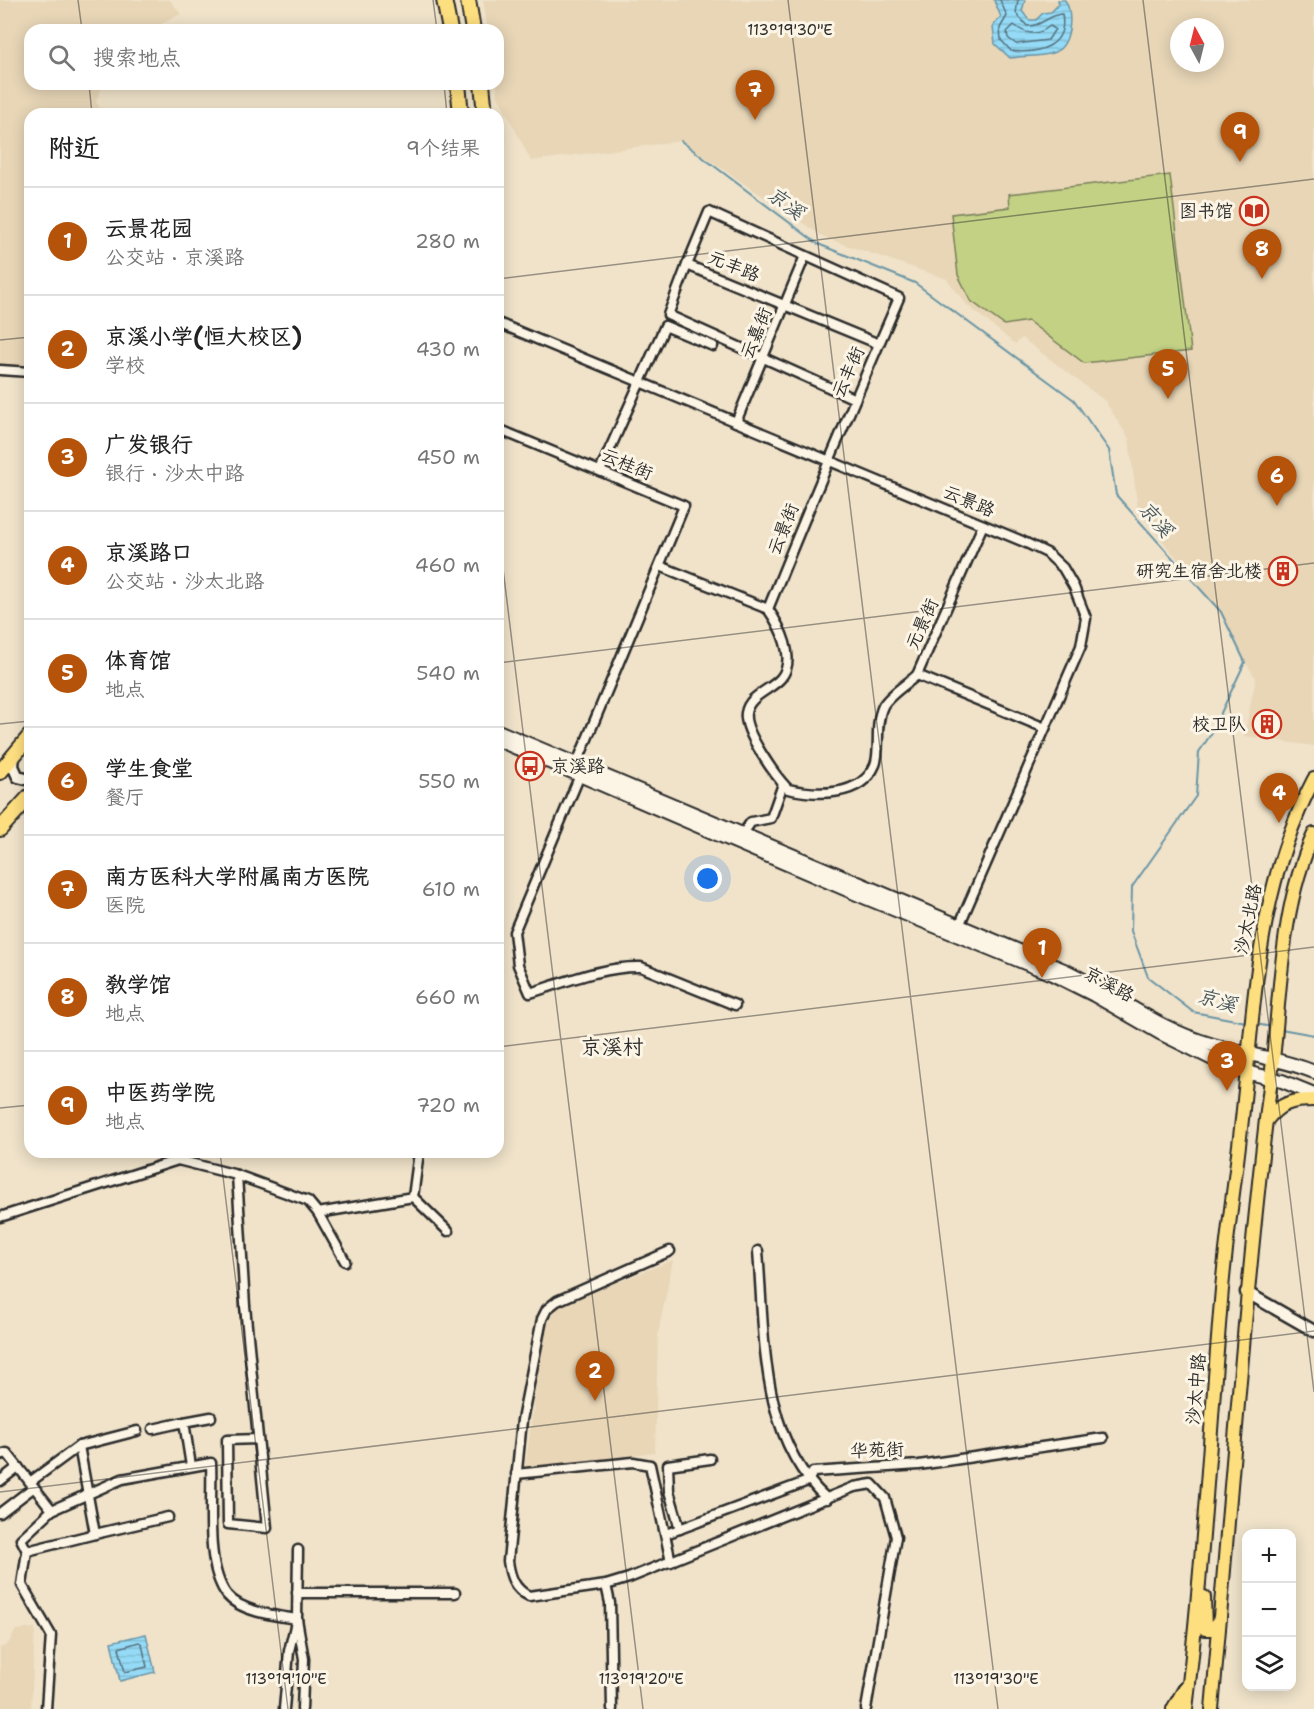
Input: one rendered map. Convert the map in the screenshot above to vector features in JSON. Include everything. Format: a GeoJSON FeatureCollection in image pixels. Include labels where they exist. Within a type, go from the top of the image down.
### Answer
{"type":"FeatureCollection","features":[{"type":"Feature","properties":{"kind":"highway"},"geometry":{"type":"LineString","coordinates":[[444,0],[449,24]]}},
{"type":"Feature","properties":{"kind":"highway"},"geometry":{"type":"LineString","coordinates":[[468,0],[472,24]]}},
{"type":"Feature","properties":{"kind":"highway"},"geometry":{"type":"LineString","coordinates":[[459,90],[460,108]]}},
{"type":"Feature","properties":{"kind":"highway"},"geometry":{"type":"LineString","coordinates":[[482,90],[484,108]]}},
{"type":"Feature","properties":{"kind":"highway"},"geometry":{"type":"LineString","coordinates":[[0,772],[24,743]]}},
{"type":"Feature","properties":{"kind":"highway"},"geometry":{"type":"LineString","coordinates":[[0,829],[24,803]]}},
{"type":"Feature","properties":{"kind":"main road","name":"京溪路"},"geometry":{"type":"LineString","coordinates":[[504,734],[866,898],[1052,974],[1094,995],[1160,1034],[1246,1073],[1271,1078],[1314,1094]]}},
{"type":"Feature","properties":{"kind":"main road","name":"京溪路"},"geometry":{"type":"LineString","coordinates":[[504,742],[578,769],[742,835],[1083,978],[1170,1029],[1214,1046],[1272,1059],[1314,1072]]}},
{"type":"Feature","properties":{"kind":"main road","name":"沙太北路"},"geometry":{"type":"LineString","coordinates":[[1246,1073],[1267,905],[1284,847],[1309,799],[1314,779]]}},
{"type":"Feature","properties":{"kind":"main road"},"geometry":{"type":"LineString","coordinates":[[1212,1709],[1246,1292],[1274,1037],[1288,920],[1298,880],[1314,834]]}},
{"type":"Feature","properties":{"kind":"main road","name":"沙太中路"},"geometry":{"type":"LineString","coordinates":[[1186,1709],[1222,1286],[1246,1073]]}},
{"type":"Feature","properties":{"kind":"main road"},"geometry":{"type":"LineString","coordinates":[[1264,1125],[1274,1110],[1285,1103],[1314,1100]]}},
{"type":"Feature","properties":{"kind":"main road"},"geometry":{"type":"LineString","coordinates":[[1198,1582],[1205,1598],[1205,1629],[1212,1629],[1220,1619]]}},
{"type":"Feature","properties":{"kind":"main road"},"geometry":{"type":"LineString","coordinates":[[1173,1709],[1190,1676]]}},
{"type":"Feature","properties":{"kind":"street","name":"元丰路"},"geometry":{"type":"LineString","coordinates":[[879,344],[687,265],[709,212],[899,298]]}},
{"type":"Feature","properties":{"kind":"street","name":"云嘉街"},"geometry":{"type":"LineString","coordinates":[[736,422],[805,256]]}},
{"type":"Feature","properties":{"kind":"street"},"geometry":{"type":"LineString","coordinates":[[687,265],[668,315],[855,399]]}},
{"type":"Feature","properties":{"kind":"street","name":"云丰街"},"geometry":{"type":"LineString","coordinates":[[828,460],[899,298]]}},
{"type":"Feature","properties":{"kind":"street","name":"云景路"},"geometry":{"type":"LineString","coordinates":[[504,325],[983,525],[1047,553],[1063,568],[1081,601],[1086,618],[1081,646],[959,926]]}},
{"type":"Feature","properties":{"kind":"street"},"geometry":{"type":"LineString","coordinates":[[600,471],[665,326],[713,346]]}},
{"type":"Feature","properties":{"kind":"street"},"geometry":{"type":"LineString","coordinates":[[0,370],[24,372]]}},
{"type":"Feature","properties":{"kind":"street","name":"云桂街"},"geometry":{"type":"LineString","coordinates":[[504,431],[684,506],[514,932],[518,965],[530,993],[572,979],[628,967],[641,968],[735,1005]]}},
{"type":"Feature","properties":{"kind":"street","name":"云景街"},"geometry":{"type":"LineString","coordinates":[[768,609],[828,460]]}},
{"type":"Feature","properties":{"kind":"street","name":"元景街"},"geometry":{"type":"LineString","coordinates":[[983,525],[917,675],[1045,728]]}},
{"type":"Feature","properties":{"kind":"street"},"geometry":{"type":"LineString","coordinates":[[660,566],[768,609],[775,619],[787,648],[787,663],[782,678],[752,700],[746,713],[747,726],[788,789],[814,794],[842,790],[864,779],[875,765],[877,732],[884,705],[917,675]]}},
{"type":"Feature","properties":{"kind":"street"},"geometry":{"type":"LineString","coordinates":[[14,754],[14,772],[18,777],[24,778]]}},
{"type":"Feature","properties":{"kind":"street"},"geometry":{"type":"LineString","coordinates":[[742,835],[751,822],[771,818],[783,784]]}},
{"type":"Feature","properties":{"kind":"street"},"geometry":{"type":"LineString","coordinates":[[413,1197],[418,1158]]}},
{"type":"Feature","properties":{"kind":"street"},"geometry":{"type":"LineString","coordinates":[[0,1217],[178,1160],[237,1175],[308,1201],[318,1213],[345,1262]]}},
{"type":"Feature","properties":{"kind":"street"},"geometry":{"type":"LineString","coordinates":[[237,1175],[267,1528],[228,1524],[227,1440],[258,1439]]}},
{"type":"Feature","properties":{"kind":"street"},"geometry":{"type":"LineString","coordinates":[[318,1213],[413,1197]]}},
{"type":"Feature","properties":{"kind":"street"},"geometry":{"type":"LineString","coordinates":[[413,1197],[448,1232]]}},
{"type":"Feature","properties":{"kind":"street"},"geometry":{"type":"LineString","coordinates":[[670,1251],[557,1301],[547,1309],[542,1319],[525,1397],[508,1561],[511,1578],[520,1590],[529,1596],[606,1585],[671,1562],[854,1487],[872,1484],[885,1498],[896,1530],[895,1547],[866,1709]]}},
{"type":"Feature","properties":{"kind":"street"},"geometry":{"type":"LineString","coordinates":[[758,1251],[768,1386],[776,1419],[808,1481],[827,1499]]}},
{"type":"Feature","properties":{"kind":"street"},"geometry":{"type":"LineString","coordinates":[[1246,1292],[1314,1330]]}},
{"type":"Feature","properties":{"kind":"street"},"geometry":{"type":"LineString","coordinates":[[153,1428],[211,1417]]}},
{"type":"Feature","properties":{"kind":"street"},"geometry":{"type":"LineString","coordinates":[[184,1422],[191,1466]]}},
{"type":"Feature","properties":{"kind":"street"},"geometry":{"type":"LineString","coordinates":[[0,1513],[79,1446],[137,1431]]}},
{"type":"Feature","properties":{"kind":"street","name":"华苑街"},"geometry":{"type":"LineString","coordinates":[[666,1534],[808,1481],[813,1472],[835,1468],[919,1465],[1103,1438]]}},
{"type":"Feature","properties":{"kind":"street"},"geometry":{"type":"LineString","coordinates":[[79,1446],[95,1534]]}},
{"type":"Feature","properties":{"kind":"street"},"geometry":{"type":"LineString","coordinates":[[0,1455],[7,1453],[52,1510]]}},
{"type":"Feature","properties":{"kind":"street"},"geometry":{"type":"LineString","coordinates":[[680,1529],[669,1491],[668,1465],[710,1459]]}},
{"type":"Feature","properties":{"kind":"street"},"geometry":{"type":"LineString","coordinates":[[46,1709],[51,1635],[22,1585],[27,1551],[21,1539],[52,1510],[122,1479],[211,1462],[213,1564],[228,1596],[257,1612],[297,1619]]}},
{"type":"Feature","properties":{"kind":"street"},"geometry":{"type":"LineString","coordinates":[[516,1474],[633,1462],[650,1465],[671,1562]]}},
{"type":"Feature","properties":{"kind":"street"},"geometry":{"type":"LineString","coordinates":[[0,1481],[18,1467]]}},
{"type":"Feature","properties":{"kind":"street"},"geometry":{"type":"LineString","coordinates":[[27,1551],[168,1518]]}},
{"type":"Feature","properties":{"kind":"street"},"geometry":{"type":"LineString","coordinates":[[298,1550],[297,1619],[304,1659],[302,1709]]}},
{"type":"Feature","properties":{"kind":"street"},"geometry":{"type":"LineString","coordinates":[[606,1585],[610,1603],[612,1709]]}},
{"type":"Feature","properties":{"kind":"street"},"geometry":{"type":"LineString","coordinates":[[297,1593],[455,1593]]}},
{"type":"Feature","properties":{"kind":"street"},"geometry":{"type":"LineString","coordinates":[[284,1709],[289,1652],[297,1619]]}},
{"type":"Feature","properties":{"kind":"shaded area"},"geometry":{"type":"Polygon","coordinates":[[[0,0],[170,0],[181,14],[162,24],[24,24],[24,90],[101,90],[96,101],[100,108],[24,108],[24,378],[0,377],[0,0]]]}},
{"type":"Feature","properties":{"kind":"shaded area"},"geometry":{"type":"Polygon","coordinates":[[[483,0],[1314,0],[1314,746],[1244,736],[1256,678],[1245,662],[1221,612],[1138,511],[1129,439],[1105,401],[1022,338],[1015,344],[967,305],[947,279],[825,238],[681,141],[531,161],[497,94],[497,90],[504,90],[504,24],[487,24],[483,0]]]}},
{"type":"Feature","properties":{"kind":"shaded area"},"geometry":{"type":"Polygon","coordinates":[[[673,1260],[658,1334],[655,1452],[525,1469],[541,1349],[546,1324],[553,1308],[673,1260]]]}},
{"type":"Feature","properties":{"kind":"shaded area"},"geometry":{"type":"Polygon","coordinates":[[[35,1628],[31,1709],[0,1709],[0,1648],[8,1644],[16,1630],[35,1628]]]}},
{"type":"Feature","properties":{"kind":"green space"},"geometry":{"type":"Polygon","coordinates":[[[1170,175],[1191,351],[1084,363],[1028,321],[1004,325],[971,301],[958,275],[951,214],[1010,207],[1009,194],[1170,175]]]}},
{"type":"Feature","properties":{"kind":"water"},"geometry":{"type":"Polygon","coordinates":[[[994,0],[1025,0],[1022,11],[1029,20],[1036,20],[1043,13],[1051,12],[1059,4],[1058,0],[1065,0],[1070,22],[1063,45],[1052,53],[1010,58],[995,44],[993,26],[1001,17],[994,0]]]}},
{"type":"Feature","properties":{"kind":"water"},"geometry":{"type":"Polygon","coordinates":[[[146,1634],[155,1672],[120,1681],[111,1642],[146,1634]]]}},
{"type":"Feature","properties":{"kind":"waterway","name":"京溪"},"geometry":{"type":"LineString","coordinates":[[681,141],[818,244],[915,283],[1074,400],[1109,450],[1116,495],[1221,612],[1245,662],[1211,734],[1199,752],[1196,796],[1132,887],[1131,931],[1148,977],[1193,1012],[1246,1022]]}},
{"type":"Feature","properties":{"kind":"waterway","name":"京溪"},"geometry":{"type":"LineString","coordinates":[[1255,1024],[1273,1027]]}},
{"type":"Feature","properties":{"kind":"waterway","name":"京溪"},"geometry":{"type":"LineString","coordinates":[[1281,1029],[1314,1035]]}},
{"type":"Feature","properties":{"kind":"place","name":"南方医科大学附属南方医院"},"geometry":{"type":"Point","coordinates":[755,120]}},
{"type":"Feature","properties":{"kind":"place","name":"中医药学院"},"geometry":{"type":"Point","coordinates":[1240,162]}},
{"type":"Feature","properties":{"kind":"place","name":"图书馆"},"geometry":{"type":"Point","coordinates":[1254,211]}},
{"type":"Feature","properties":{"kind":"place","name":"教学馆"},"geometry":{"type":"Point","coordinates":[1262,279]}},
{"type":"Feature","properties":{"kind":"place","name":"体育馆"},"geometry":{"type":"Point","coordinates":[1168,399]}},
{"type":"Feature","properties":{"kind":"place","name":"学生食堂"},"geometry":{"type":"Point","coordinates":[1277,506]}},
{"type":"Feature","properties":{"kind":"place","name":"研究生宿舍北楼"},"geometry":{"type":"Point","coordinates":[1283,571]}},
{"type":"Feature","properties":{"kind":"place","name":"校卫队"},"geometry":{"type":"Point","coordinates":[1267,724]}},
{"type":"Feature","properties":{"kind":"place","name":"京溪路"},"geometry":{"type":"Point","coordinates":[530,766]}},
{"type":"Feature","properties":{"kind":"place","name":"京溪路口"},"geometry":{"type":"Point","coordinates":[1279,823]}},
{"type":"Feature","properties":{"kind":"place","name":"云景花园"},"geometry":{"type":"Point","coordinates":[1042,978]}},
{"type":"Feature","properties":{"kind":"place","name":"广发银行"},"geometry":{"type":"Point","coordinates":[1227,1091]}},
{"type":"Feature","properties":{"kind":"place","name":"京溪小学(恒大校区)"},"geometry":{"type":"Point","coordinates":[595,1401]}},
{"type":"Feature","properties":{"kind":"district","name":"京溪村"},"geometry":{"type":"Point","coordinates":[612,1047]}}]}
